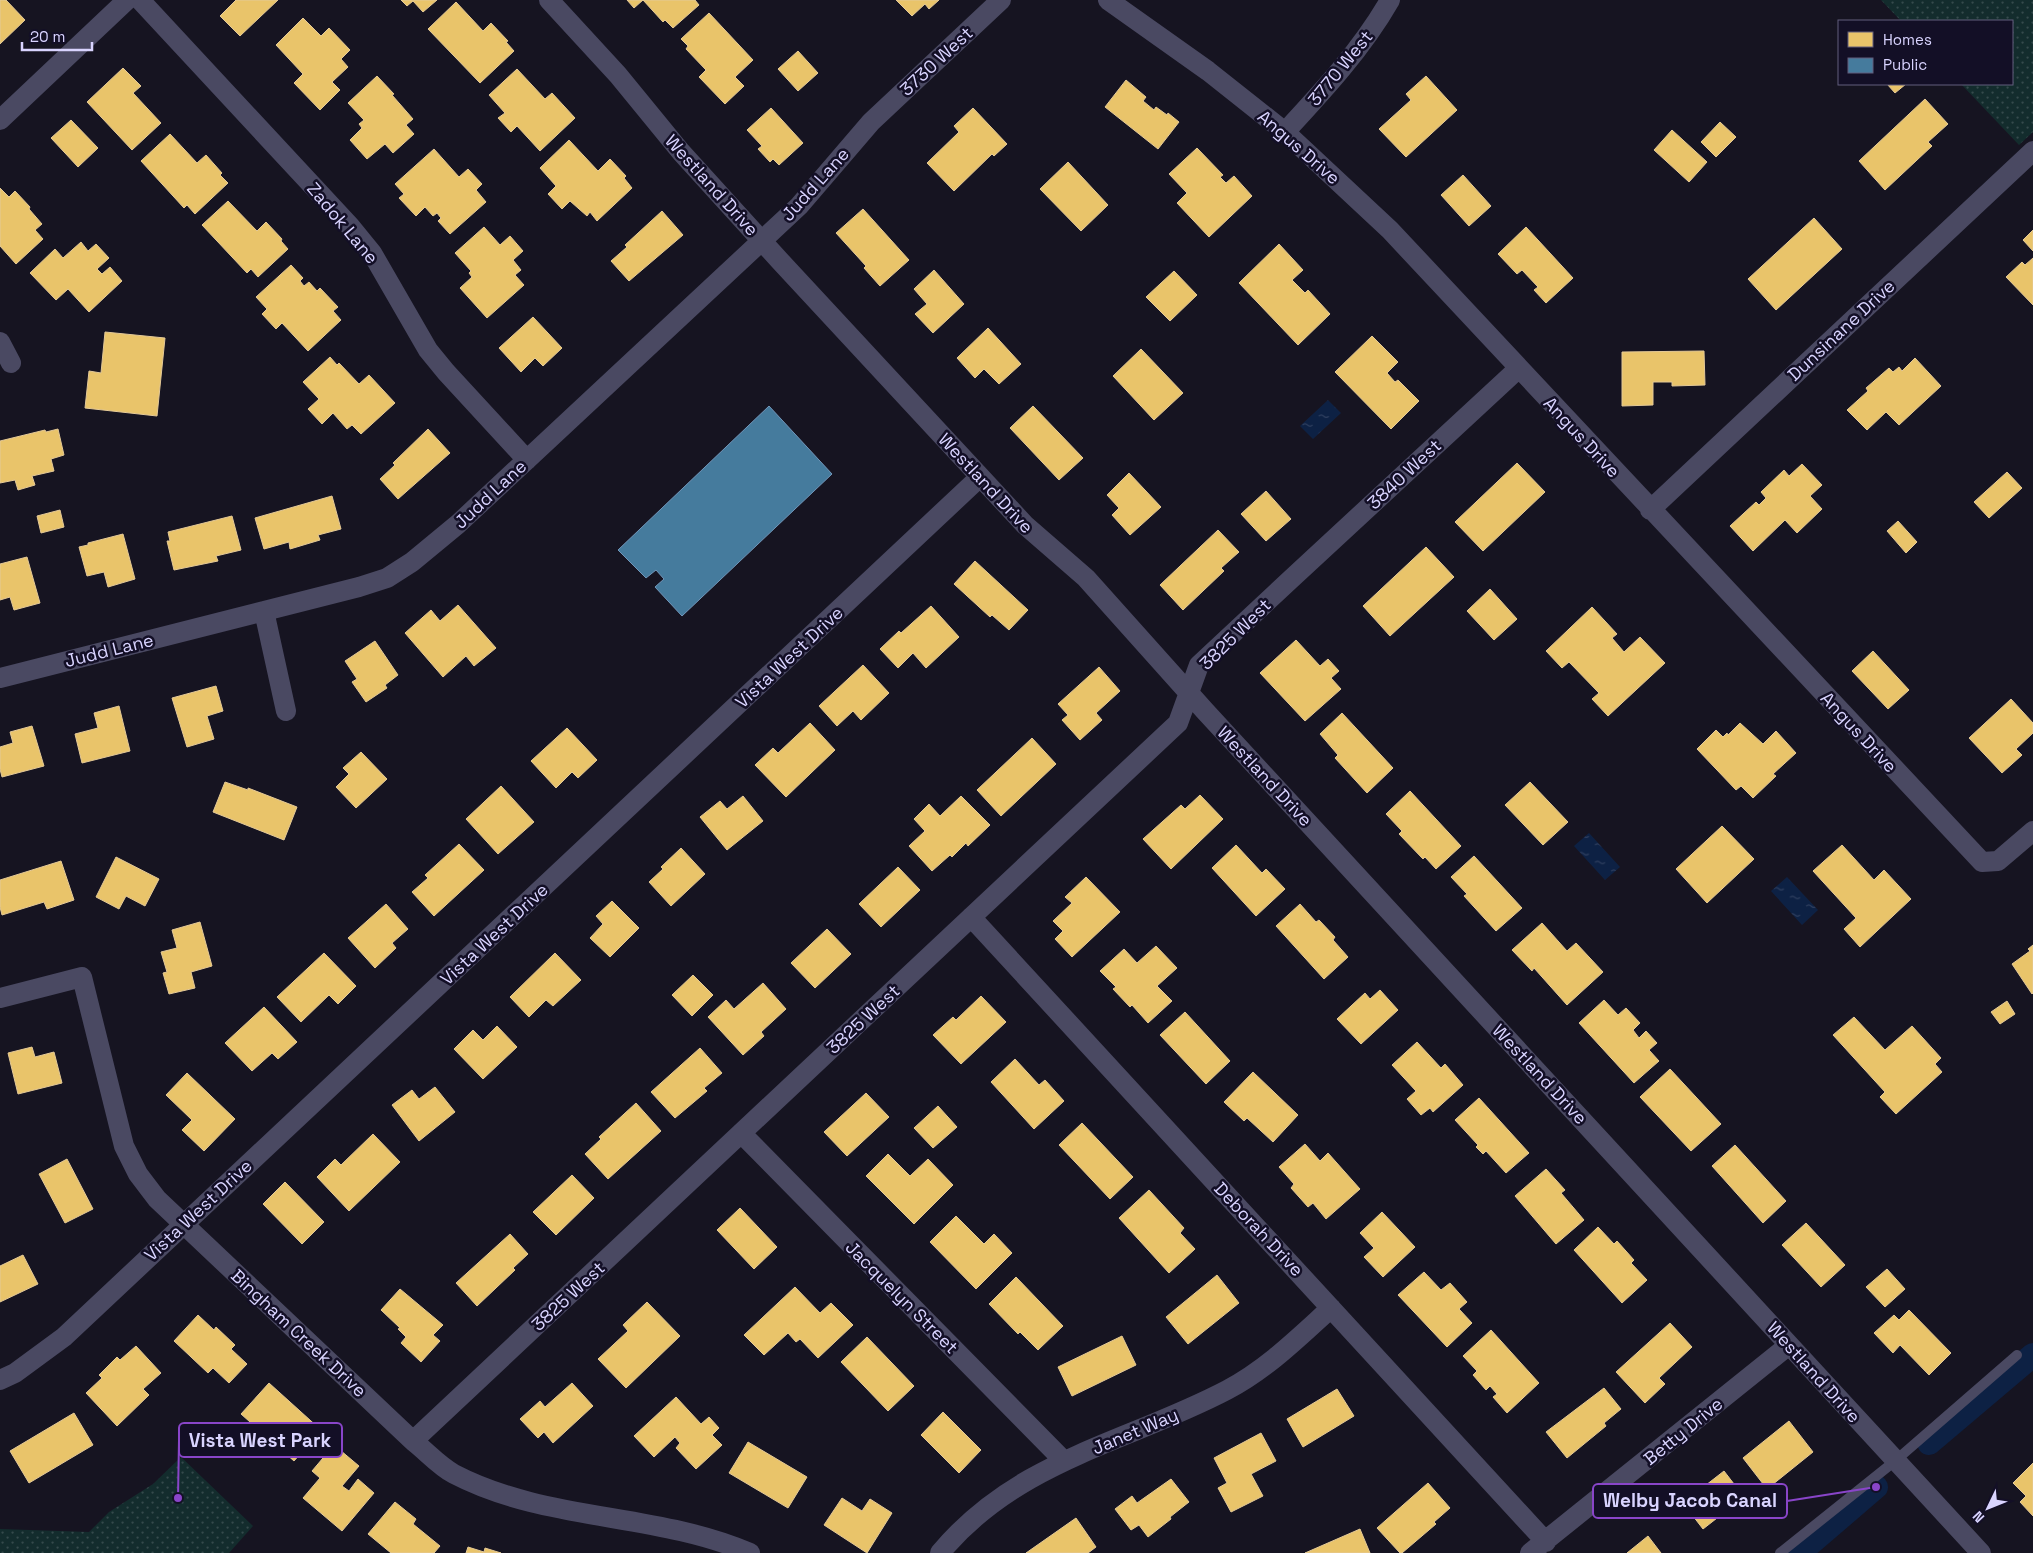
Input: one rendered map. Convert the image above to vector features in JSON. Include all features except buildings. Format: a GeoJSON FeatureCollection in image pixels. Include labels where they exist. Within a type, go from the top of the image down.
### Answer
{"type":"FeatureCollection","features":[{"type":"Feature","properties":{"kind":"street"},"geometry":{"type":"LineString","coordinates":[[0,120],[127,0]]}},
{"type":"Feature","properties":{"kind":"street","name":"Zadok Lane"},"geometry":{"type":"LineString","coordinates":[[140,0],[350,226],[372,253],[428,350],[527,460]]}},
{"type":"Feature","properties":{"kind":"street","name":"Westland Drive"},"geometry":{"type":"LineString","coordinates":[[550,0],[618,74],[681,152],[980,477],[1025,525],[1086,578],[1212,718],[1981,1553]]}},
{"type":"Feature","properties":{"kind":"street","name":"3730 West"},"geometry":{"type":"LineString","coordinates":[[871,122],[1001,0]]}},
{"type":"Feature","properties":{"kind":"street","name":"Angus Drive"},"geometry":{"type":"LineString","coordinates":[[1108,0],[1208,71],[1285,132],[1390,230],[1650,510],[1982,862],[1998,861],[2033,831]]}},
{"type":"Feature","properties":{"kind":"street","name":"3770 West"},"geometry":{"type":"LineString","coordinates":[[1285,132],[1352,56],[1390,0]]}},
{"type":"Feature","properties":{"kind":"street","name":"Judd Lane"},"geometry":{"type":"LineString","coordinates":[[0,678],[387,578],[412,562],[458,524],[799,206],[871,122]]}},
{"type":"Feature","properties":{"kind":"street","name":"Dunsinane Drive"},"geometry":{"type":"LineString","coordinates":[[1650,510],[2033,151]]}},
{"type":"Feature","properties":{"kind":"street"},"geometry":{"type":"LineString","coordinates":[[0,342],[12,363]]}},
{"type":"Feature","properties":{"kind":"street","name":"3840 West"},"geometry":{"type":"LineString","coordinates":[[1290,580],[1519,368]]}},
{"type":"Feature","properties":{"kind":"street","name":"Vista West Drive"},"geometry":{"type":"LineString","coordinates":[[0,1380],[15,1374],[64,1337],[980,477]]}},
{"type":"Feature","properties":{"kind":"street","name":"3825 West"},"geometry":{"type":"LineString","coordinates":[[413,1441],[1178,723],[1199,665],[1290,580]]}},
{"type":"Feature","properties":{"kind":"street"},"geometry":{"type":"LineString","coordinates":[[264,610],[286,711]]}},
{"type":"Feature","properties":{"kind":"street","name":"Deborah Drive"},"geometry":{"type":"LineString","coordinates":[[971,918],[1331,1308],[1538,1548]]}},
{"type":"Feature","properties":{"kind":"street","name":"Bingham Creek Drive"},"geometry":{"type":"LineString","coordinates":[[0,998],[82,977],[124,1146],[138,1174],[157,1199],[183,1224],[413,1441],[452,1473],[500,1495],[697,1535],[750,1553]]}},
{"type":"Feature","properties":{"kind":"street","name":"Jacquelyn Street"},"geometry":{"type":"LineString","coordinates":[[741,1133],[1063,1460]]}},
{"type":"Feature","properties":{"kind":"street","name":"Janet Way"},"geometry":{"type":"LineString","coordinates":[[940,1553],[952,1538],[984,1508],[1020,1483],[1063,1460],[1189,1408],[1229,1389],[1266,1365],[1331,1308]]}},
{"type":"Feature","properties":{"kind":"street","name":"Betty Drive"},"geometry":{"type":"LineString","coordinates":[[1538,1548],[1789,1345]]}},
{"type":"Feature","properties":{"kind":"lane"},"geometry":{"type":"LineString","coordinates":[[1780,1553],[1895,1461],[2017,1355]]}},
{"type":"Feature","properties":{"kind":"green space"},"geometry":{"type":"Polygon","coordinates":[[[1881,0],[2033,0],[2033,132],[2019,145],[1962,85],[2013,85],[2013,20],[1900,20],[1881,0]]]}},
{"type":"Feature","properties":{"kind":"green space"},"geometry":{"type":"Polygon","coordinates":[[[181,1457],[253,1526],[229,1553],[0,1553],[0,1529],[89,1532],[109,1512],[153,1484],[181,1457]]]}},
{"type":"Feature","properties":{"kind":"water"},"geometry":{"type":"Polygon","coordinates":[[[1328,400],[1341,413],[1313,439],[1300,426],[1328,400]]]}},
{"type":"Feature","properties":{"kind":"water"},"geometry":{"type":"Polygon","coordinates":[[[1589,833],[1620,867],[1605,880],[1574,846],[1589,833]]]}},
{"type":"Feature","properties":{"kind":"water"},"geometry":{"type":"Polygon","coordinates":[[[1787,877],[1818,910],[1802,925],[1771,891],[1787,877]]]}},
{"type":"Feature","properties":{"kind":"waterway"},"geometry":{"type":"LineString","coordinates":[[1929,1443],[2033,1355]]}},
{"type":"Feature","properties":{"kind":"waterway"},"geometry":{"type":"LineString","coordinates":[[1799,1553],[1876,1487]]}},
{"type":"Feature","properties":{"kind":"place","name":"Welby Jacob Canal"},"geometry":{"type":"Point","coordinates":[1876,1487]}},
{"type":"Feature","properties":{"kind":"place","name":"Vista West Park"},"geometry":{"type":"Point","coordinates":[178,1498]}}]}
